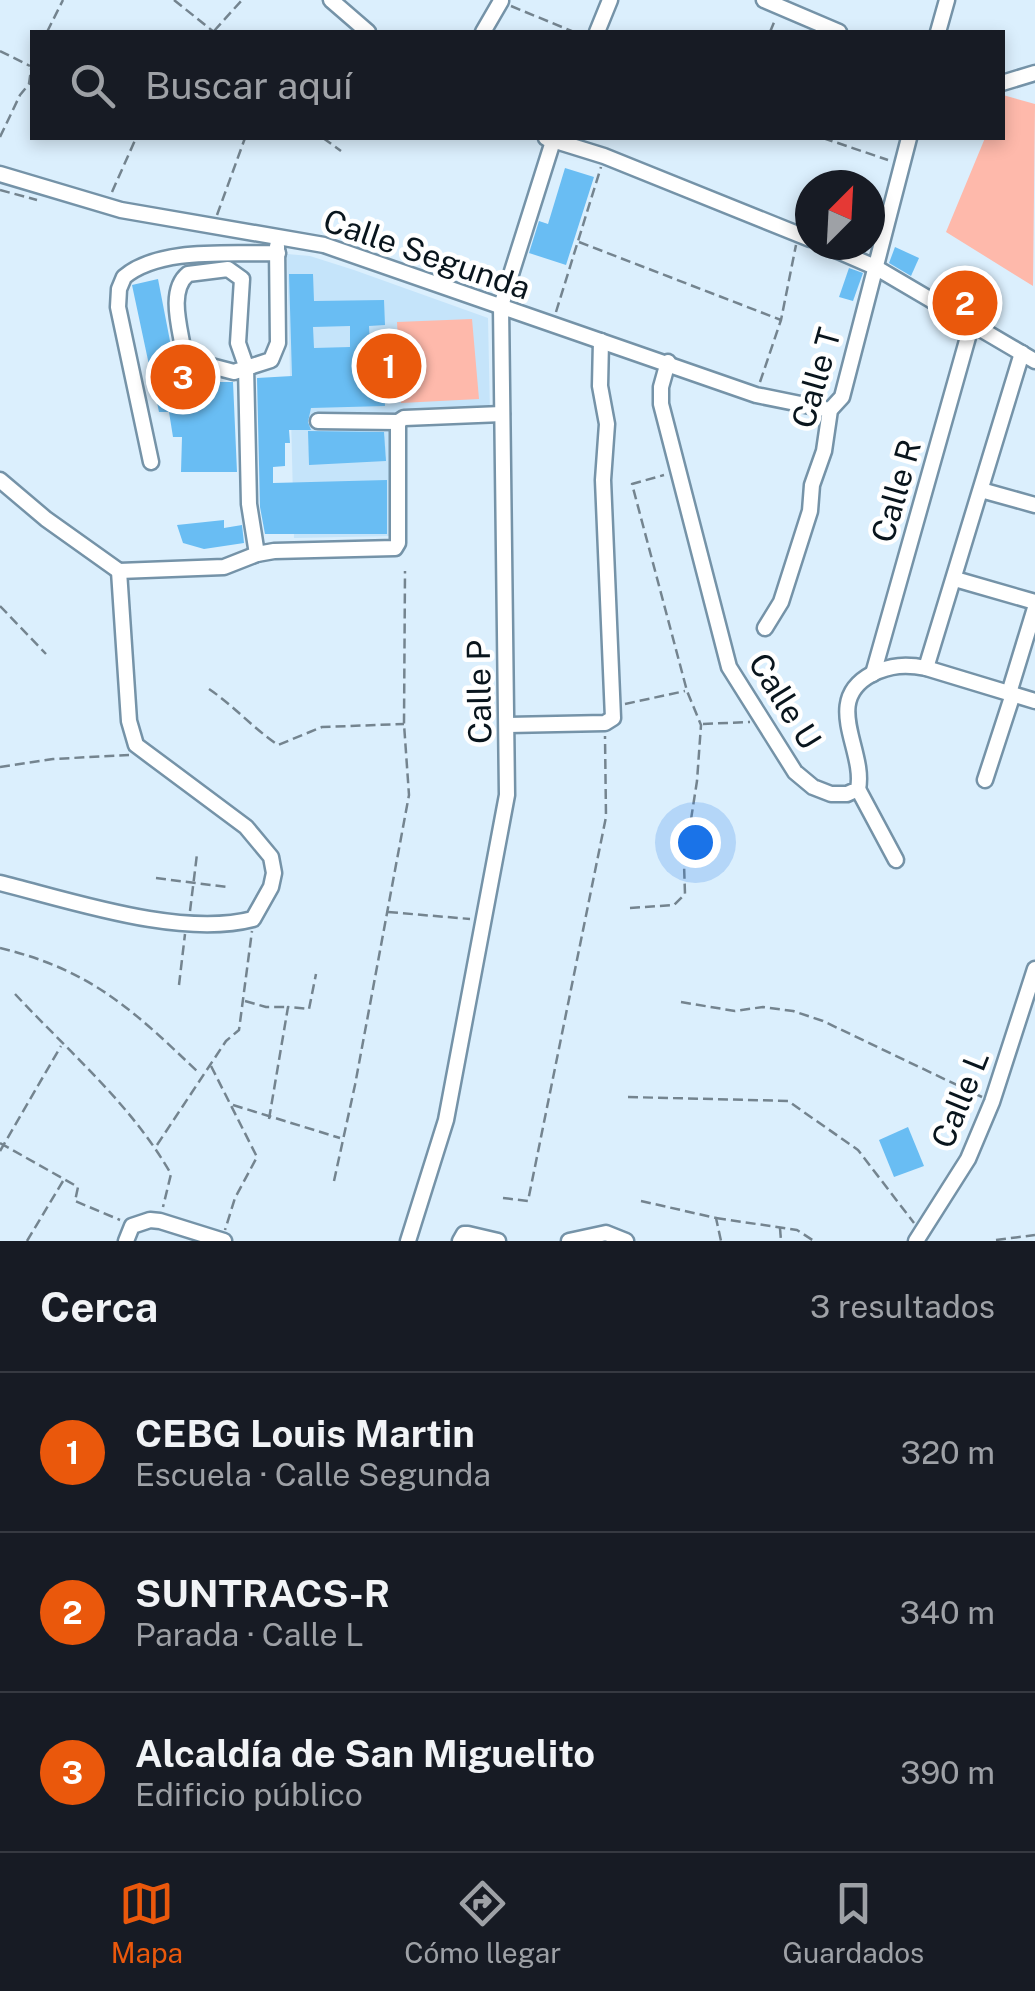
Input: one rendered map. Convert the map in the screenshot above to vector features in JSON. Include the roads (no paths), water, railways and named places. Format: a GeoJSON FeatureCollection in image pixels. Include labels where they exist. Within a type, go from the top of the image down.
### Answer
{"type":"FeatureCollection","features":[{"type":"Feature","properties":{"kind":"street"},"geometry":{"type":"LineString","coordinates":[[330,0],[366,30]]}},
{"type":"Feature","properties":{"kind":"street"},"geometry":{"type":"LineString","coordinates":[[599,30],[610,0]]}},
{"type":"Feature","properties":{"kind":"street"},"geometry":{"type":"LineString","coordinates":[[764,0],[834,30]]}},
{"type":"Feature","properties":{"kind":"street"},"geometry":{"type":"LineString","coordinates":[[939,30],[947,0]]}},
{"type":"Feature","properties":{"kind":"street"},"geometry":{"type":"LineString","coordinates":[[484,30],[501,1]]}},
{"type":"Feature","properties":{"kind":"street"},"geometry":{"type":"LineString","coordinates":[[1005,82],[1035,73]]}},
{"type":"Feature","properties":{"kind":"street","name":"Calle P"},"geometry":{"type":"LineString","coordinates":[[408,1241],[440,1144],[508,795],[501,306],[551,140]]}},
{"type":"Feature","properties":{"kind":"street"},"geometry":{"type":"LineString","coordinates":[[554,140],[795,232]]}},
{"type":"Feature","properties":{"kind":"street","name":"Calle T"},"geometry":{"type":"LineString","coordinates":[[765,628],[782,602],[805,528],[830,410],[842,397],[908,140]]}},
{"type":"Feature","properties":{"kind":"street","name":"Calle Segunda"},"geometry":{"type":"LineString","coordinates":[[0,174],[106,207],[324,245],[756,395],[830,410]]}},
{"type":"Feature","properties":{"kind":"street"},"geometry":{"type":"LineString","coordinates":[[150,462],[118,308],[124,277],[154,264],[204,254],[278,250],[277,349],[270,360],[246,366],[234,372],[188,360],[176,298],[182,278],[198,272],[228,270],[239,274],[243,284],[238,343],[246,366],[249,504],[257,554]]}},
{"type":"Feature","properties":{"kind":"street"},"geometry":{"type":"LineString","coordinates":[[860,260],[1028,357],[981,490],[926,668]]}},
{"type":"Feature","properties":{"kind":"street","name":"Calle R"},"geometry":{"type":"LineString","coordinates":[[873,674],[972,324]]}},
{"type":"Feature","properties":{"kind":"street"},"geometry":{"type":"LineString","coordinates":[[508,725],[605,723],[612,718],[603,480],[607,424],[600,386],[601,341]]}},
{"type":"Feature","properties":{"kind":"street","name":"Calle U"},"geometry":{"type":"LineString","coordinates":[[668,362],[660,396],[726,660],[795,772],[813,787],[838,796],[858,789],[860,770],[847,708],[854,688],[873,674]]}},
{"type":"Feature","properties":{"kind":"street"},"geometry":{"type":"LineString","coordinates":[[318,421],[398,422],[404,418],[502,414]]}},
{"type":"Feature","properties":{"kind":"street"},"geometry":{"type":"LineString","coordinates":[[0,480],[46,520],[119,571],[224,566],[257,554],[394,548],[398,543],[398,422]]}},
{"type":"Feature","properties":{"kind":"street"},"geometry":{"type":"LineString","coordinates":[[981,490],[1035,505]]}},
{"type":"Feature","properties":{"kind":"street"},"geometry":{"type":"LineString","coordinates":[[0,884],[187,924],[228,926],[253,919],[271,887],[271,857],[246,828],[136,745],[129,721],[119,571]]}},
{"type":"Feature","properties":{"kind":"street"},"geometry":{"type":"LineString","coordinates":[[954,579],[1035,605],[986,780]]}},
{"type":"Feature","properties":{"kind":"street"},"geometry":{"type":"LineString","coordinates":[[873,674],[898,665],[926,668],[1035,701]]}},
{"type":"Feature","properties":{"kind":"street"},"geometry":{"type":"LineString","coordinates":[[858,789],[896,860]]}},
{"type":"Feature","properties":{"kind":"street","name":"Calle L"},"geometry":{"type":"LineString","coordinates":[[919,1237],[968,1159],[1032,994],[1035,969]]}},
{"type":"Feature","properties":{"kind":"street"},"geometry":{"type":"LineString","coordinates":[[1017,1031],[1035,1036]]}},
{"type":"Feature","properties":{"kind":"street"},"geometry":{"type":"LineString","coordinates":[[126,1241],[132,1226],[150,1220],[223,1240]]}},
{"type":"Feature","properties":{"kind":"street"},"geometry":{"type":"LineString","coordinates":[[569,1241],[606,1233],[626,1241]]}},
{"type":"Feature","properties":{"kind":"street"},"geometry":{"type":"LineString","coordinates":[[460,1241],[464,1234],[498,1241]]}},
{"type":"Feature","properties":{"kind":"place","name":"SUNTRACS-R"},"geometry":{"type":"Point","coordinates":[965,303]}},
{"type":"Feature","properties":{"kind":"place","name":"CEBG Louis Martin"},"geometry":{"type":"Point","coordinates":[389,366]}},
{"type":"Feature","properties":{"kind":"place","name":"Alcaldía de San Miguelito"},"geometry":{"type":"Point","coordinates":[183,377]}}]}
